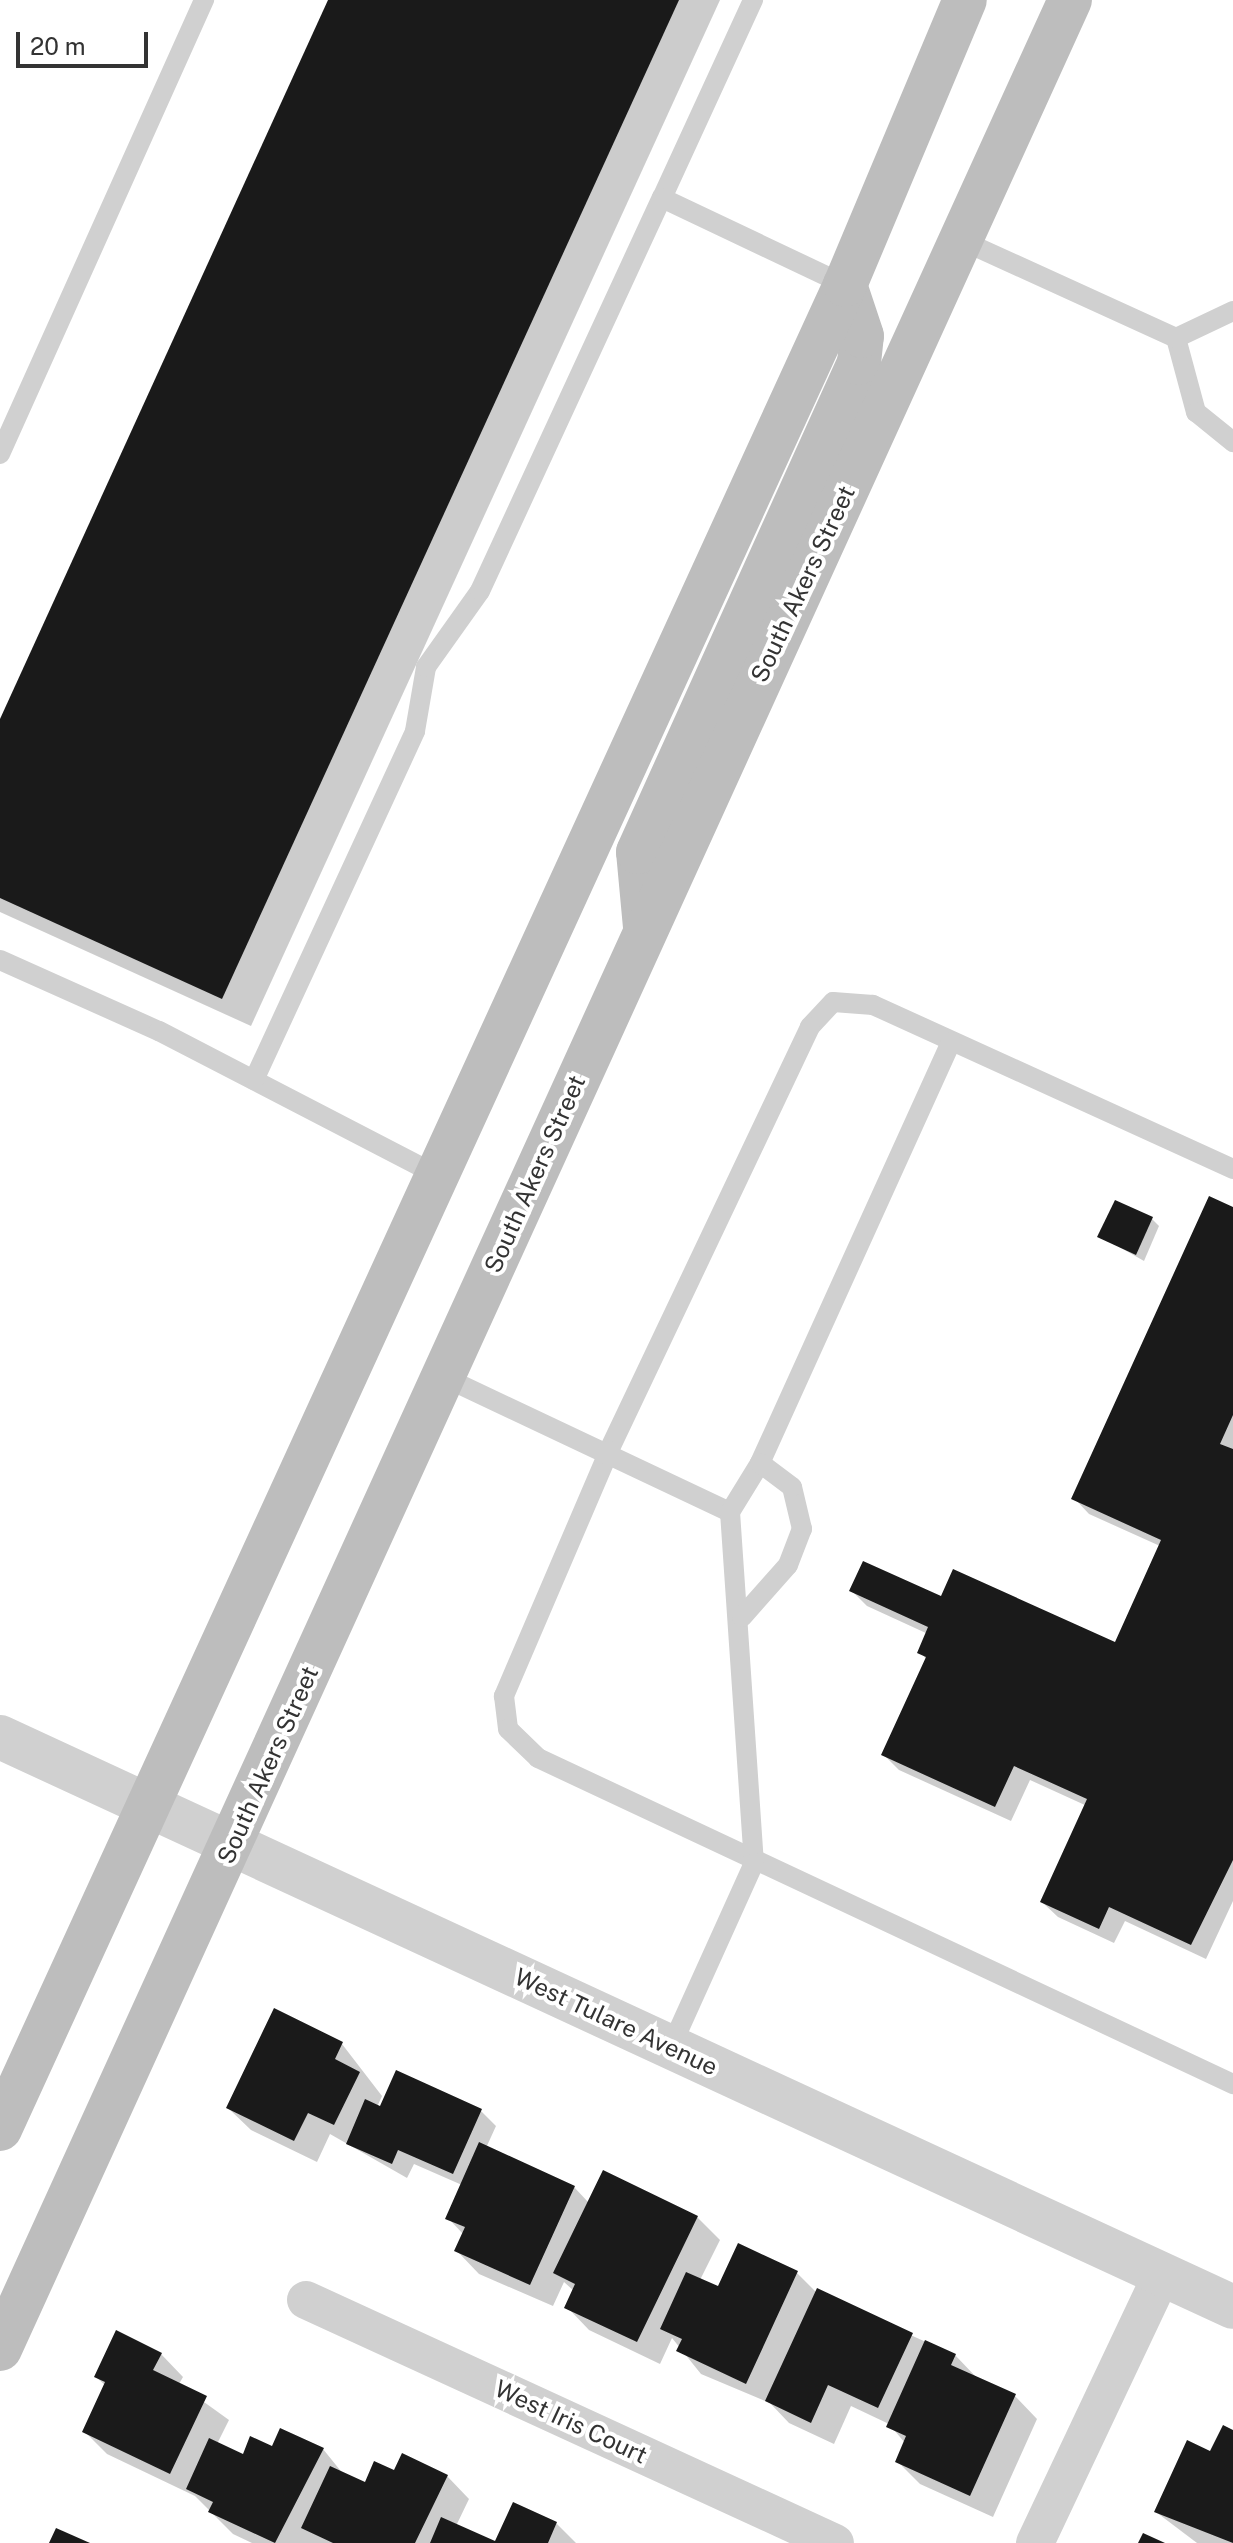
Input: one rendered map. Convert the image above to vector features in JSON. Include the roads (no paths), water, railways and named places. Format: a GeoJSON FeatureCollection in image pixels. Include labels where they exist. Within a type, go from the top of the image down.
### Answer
{"type":"FeatureCollection","features":[{"type":"Feature","properties":{"kind":"main road"},"geometry":{"type":"LineString","coordinates":[[0,2129],[845,285],[965,0]]}},
{"type":"Feature","properties":{"kind":"main road","name":"South Akers Street"},"geometry":{"type":"LineString","coordinates":[[0,2349],[1070,0]]}},
{"type":"Feature","properties":{"kind":"main road"},"geometry":{"type":"LineString","coordinates":[[645,930],[638,852],[859,363],[860,326],[845,285]]}},
{"type":"Feature","properties":{"kind":"street","name":"West Tulare Avenue"},"geometry":{"type":"LineString","coordinates":[[0,1737],[1233,2307]]}},
{"type":"Feature","properties":{"kind":"street"},"geometry":{"type":"LineString","coordinates":[[1035,2543],[1162,2274]]}},
{"type":"Feature","properties":{"kind":"street","name":"West Iris Court"},"geometry":{"type":"LineString","coordinates":[[306,2300],[835,2543]]}},
{"type":"Feature","properties":{"kind":"lane"},"geometry":{"type":"LineString","coordinates":[[0,454],[204,0]]}},
{"type":"Feature","properties":{"kind":"lane"},"geometry":{"type":"LineString","coordinates":[[254,1080],[415,731],[426,667],[480,591],[753,0]]}},
{"type":"Feature","properties":{"kind":"lane"},"geometry":{"type":"LineString","coordinates":[[662,198],[845,285]]}},
{"type":"Feature","properties":{"kind":"lane"},"geometry":{"type":"LineString","coordinates":[[961,240],[1176,338],[1233,311]]}},
{"type":"Feature","properties":{"kind":"lane"},"geometry":{"type":"LineString","coordinates":[[1176,338],[1196,412],[1233,442]]}},
{"type":"Feature","properties":{"kind":"lane"},"geometry":{"type":"LineString","coordinates":[[0,960],[254,1080],[435,1174]]}},
{"type":"Feature","properties":{"kind":"lane"},"geometry":{"type":"LineString","coordinates":[[1233,1169],[873,1005],[833,1002],[810,1027],[609,1451],[504,1696],[508,1729],[538,1758],[754,1863],[1233,2084]]}},
{"type":"Feature","properties":{"kind":"lane"},"geometry":{"type":"LineString","coordinates":[[671,2047],[754,1863],[742,1617],[730,1512],[760,1463],[951,1042]]}},
{"type":"Feature","properties":{"kind":"lane"},"geometry":{"type":"LineString","coordinates":[[444,1377],[609,1451],[730,1512]]}},
{"type":"Feature","properties":{"kind":"lane"},"geometry":{"type":"LineString","coordinates":[[742,1617],[788,1565],[802,1529],[792,1487],[760,1463]]}}]}
